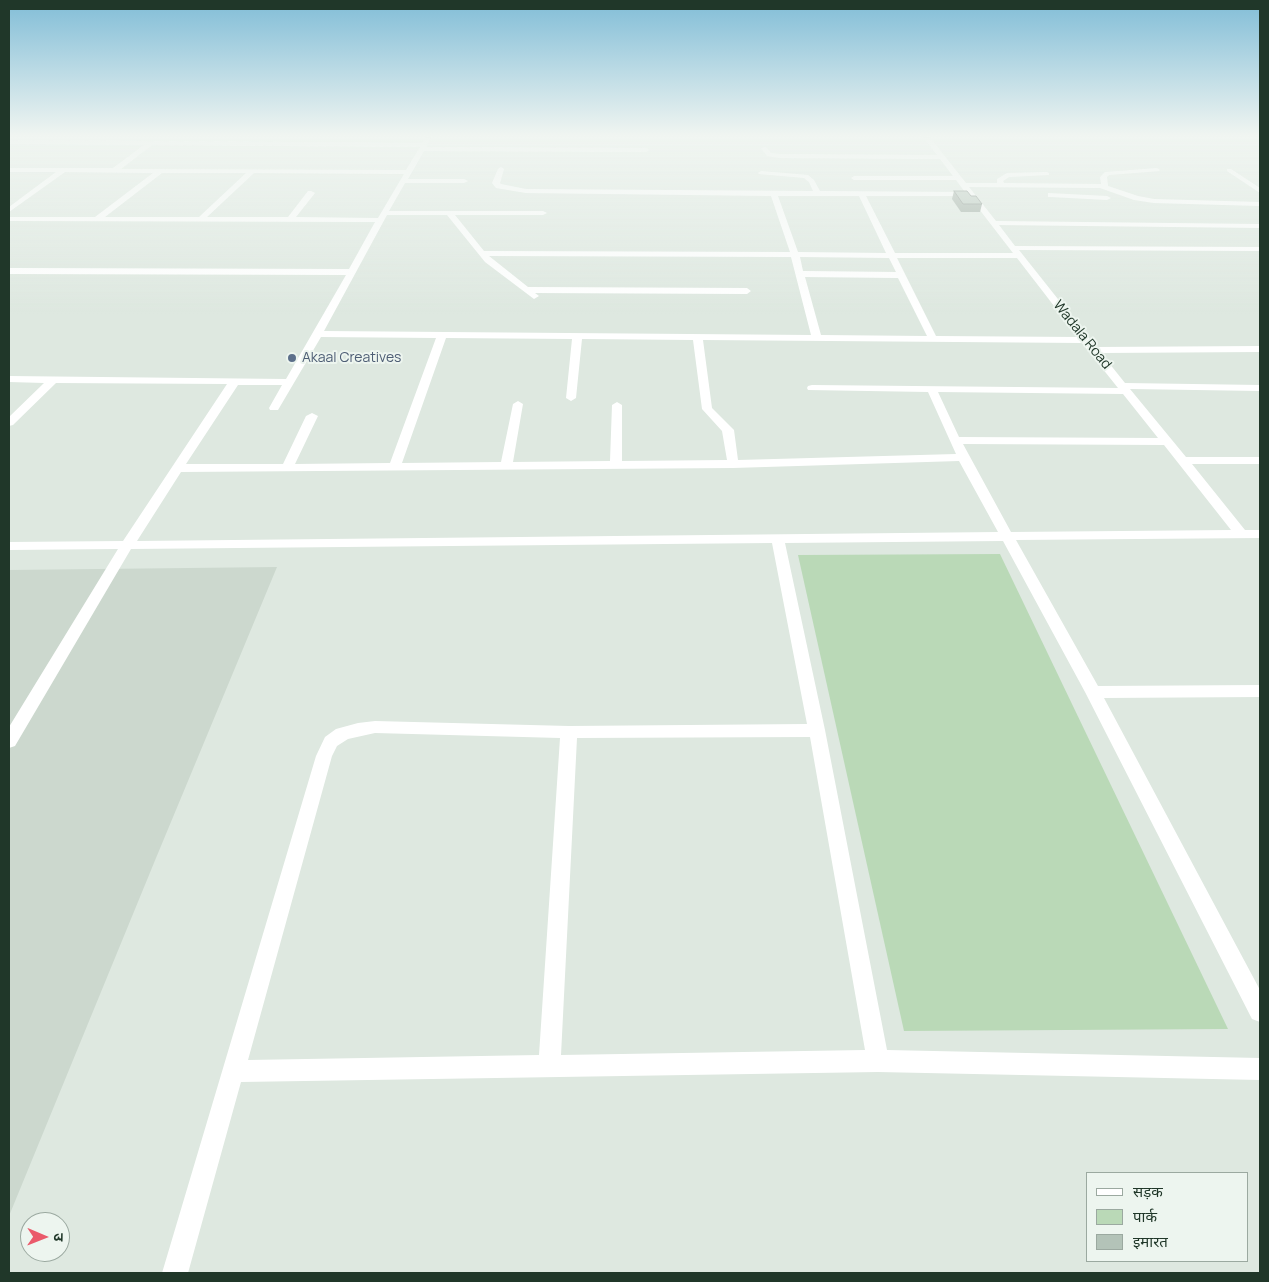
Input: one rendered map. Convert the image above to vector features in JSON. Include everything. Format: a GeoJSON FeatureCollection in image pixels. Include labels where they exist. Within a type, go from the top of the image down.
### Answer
{"type":"FeatureCollection","features":[{"type":"Feature","properties":{"kind":"street"},"geometry":{"type":"LineString","coordinates":[[9,210],[30,195]]}},
{"type":"Feature","properties":{"kind":"street"},"geometry":{"type":"LineString","coordinates":[[96,220],[129,195]]}},
{"type":"Feature","properties":{"kind":"street"},"geometry":{"type":"LineString","coordinates":[[199,221],[227,195]]}},
{"type":"Feature","properties":{"kind":"street"},"geometry":{"type":"LineString","coordinates":[[290,220],[310,195]]}},
{"type":"Feature","properties":{"kind":"street"},"geometry":{"type":"LineString","coordinates":[[274,408],[318,334],[395,195]]}},
{"type":"Feature","properties":{"kind":"street"},"geometry":{"type":"LineString","coordinates":[[774,195],[795,256],[817,338]]}},
{"type":"Feature","properties":{"kind":"street"},"geometry":{"type":"LineString","coordinates":[[861,195],[933,339]]}},
{"type":"Feature","properties":{"kind":"street","name":"Wadala Road"},"geometry":{"type":"LineString","coordinates":[[972,195],[1085,340],[1241,534]]}},
{"type":"Feature","properties":{"kind":"street"},"geometry":{"type":"LineString","coordinates":[[1039,195],[1107,198]]}},
{"type":"Feature","properties":{"kind":"street"},"geometry":{"type":"LineString","coordinates":[[1128,195],[1154,201],[1260,204]]}},
{"type":"Feature","properties":{"kind":"street"},"geometry":{"type":"LineString","coordinates":[[9,219],[290,220],[448,212],[543,213]]}},
{"type":"Feature","properties":{"kind":"street"},"geometry":{"type":"LineString","coordinates":[[448,212],[488,260],[531,293],[747,291]]}},
{"type":"Feature","properties":{"kind":"street"},"geometry":{"type":"LineString","coordinates":[[993,223],[1260,226]]}},
{"type":"Feature","properties":{"kind":"street"},"geometry":{"type":"LineString","coordinates":[[1013,248],[1260,249]]}},
{"type":"Feature","properties":{"kind":"street"},"geometry":{"type":"LineString","coordinates":[[482,253],[1019,256]]}},
{"type":"Feature","properties":{"kind":"street"},"geometry":{"type":"LineString","coordinates":[[9,272],[352,272]]}},
{"type":"Feature","properties":{"kind":"street"},"geometry":{"type":"LineString","coordinates":[[800,274],[902,276]]}},
{"type":"Feature","properties":{"kind":"street"},"geometry":{"type":"LineString","coordinates":[[318,334],[1085,340]]}},
{"type":"Feature","properties":{"kind":"street"},"geometry":{"type":"LineString","coordinates":[[395,466],[442,335]]}},
{"type":"Feature","properties":{"kind":"street"},"geometry":{"type":"LineString","coordinates":[[571,398],[577,336]]}},
{"type":"Feature","properties":{"kind":"street"},"geometry":{"type":"LineString","coordinates":[[698,337],[707,409],[728,430],[733,464]]}},
{"type":"Feature","properties":{"kind":"street"},"geometry":{"type":"LineString","coordinates":[[1093,350],[1260,350]]}},
{"type":"Feature","properties":{"kind":"street"},"geometry":{"type":"LineString","coordinates":[[9,379],[290,382]]}},
{"type":"Feature","properties":{"kind":"street"},"geometry":{"type":"LineString","coordinates":[[9,423],[53,380]]}},
{"type":"Feature","properties":{"kind":"street"},"geometry":{"type":"LineString","coordinates":[[9,741],[127,545],[234,382]]}},
{"type":"Feature","properties":{"kind":"street"},"geometry":{"type":"LineString","coordinates":[[812,388],[932,390],[1260,388]]}},
{"type":"Feature","properties":{"kind":"street"},"geometry":{"type":"LineString","coordinates":[[932,390],[954,440],[1093,692],[1260,1011]]}},
{"type":"Feature","properties":{"kind":"street"},"geometry":{"type":"LineString","coordinates":[[506,466],[518,404]]}},
{"type":"Feature","properties":{"kind":"street"},"geometry":{"type":"LineString","coordinates":[[616,465],[617,405]]}},
{"type":"Feature","properties":{"kind":"street"},"geometry":{"type":"LineString","coordinates":[[288,467],[312,416]]}},
{"type":"Feature","properties":{"kind":"street"},"geometry":{"type":"LineString","coordinates":[[954,440],[1167,442]]}},
{"type":"Feature","properties":{"kind":"street"},"geometry":{"type":"LineString","coordinates":[[177,468],[733,464],[963,457]]}},
{"type":"Feature","properties":{"kind":"street"},"geometry":{"type":"LineString","coordinates":[[1182,461],[1260,460]]}},
{"type":"Feature","properties":{"kind":"street"},"geometry":{"type":"LineString","coordinates":[[9,546],[1260,534]]}},
{"type":"Feature","properties":{"kind":"street"},"geometry":{"type":"LineString","coordinates":[[778,539],[817,730],[878,1061]]}},
{"type":"Feature","properties":{"kind":"street"},"geometry":{"type":"LineString","coordinates":[[1093,692],[1260,691]]}},
{"type":"Feature","properties":{"kind":"street"},"geometry":{"type":"LineString","coordinates":[[175,1273],[324,756],[331,742],[342,734],[358,729],[375,727],[569,732],[817,730]]}},
{"type":"Feature","properties":{"kind":"street"},"geometry":{"type":"LineString","coordinates":[[549,1065],[569,732]]}},
{"type":"Feature","properties":{"kind":"street"},"geometry":{"type":"LineString","coordinates":[[233,1071],[878,1061],[1260,1069]]}},
{"type":"Feature","properties":{"kind":"shaded area"},"geometry":{"type":"Polygon","coordinates":[[[277,567],[156,858],[9,1216],[9,570],[277,567]]]}},
{"type":"Feature","properties":{"kind":"green space"},"geometry":{"type":"Polygon","coordinates":[[[1000,554],[1228,1029],[904,1031],[798,555],[1000,554]]]}},
{"type":"Feature","properties":{"kind":"building"},"geometry":{"type":"Polygon","coordinates":[[[957,195],[976,196],[982,204],[963,204],[957,195]]]}},
{"type":"Feature","properties":{"kind":"place","name":"Akaal Creatives"},"geometry":{"type":"Point","coordinates":[292,358]}}]}
